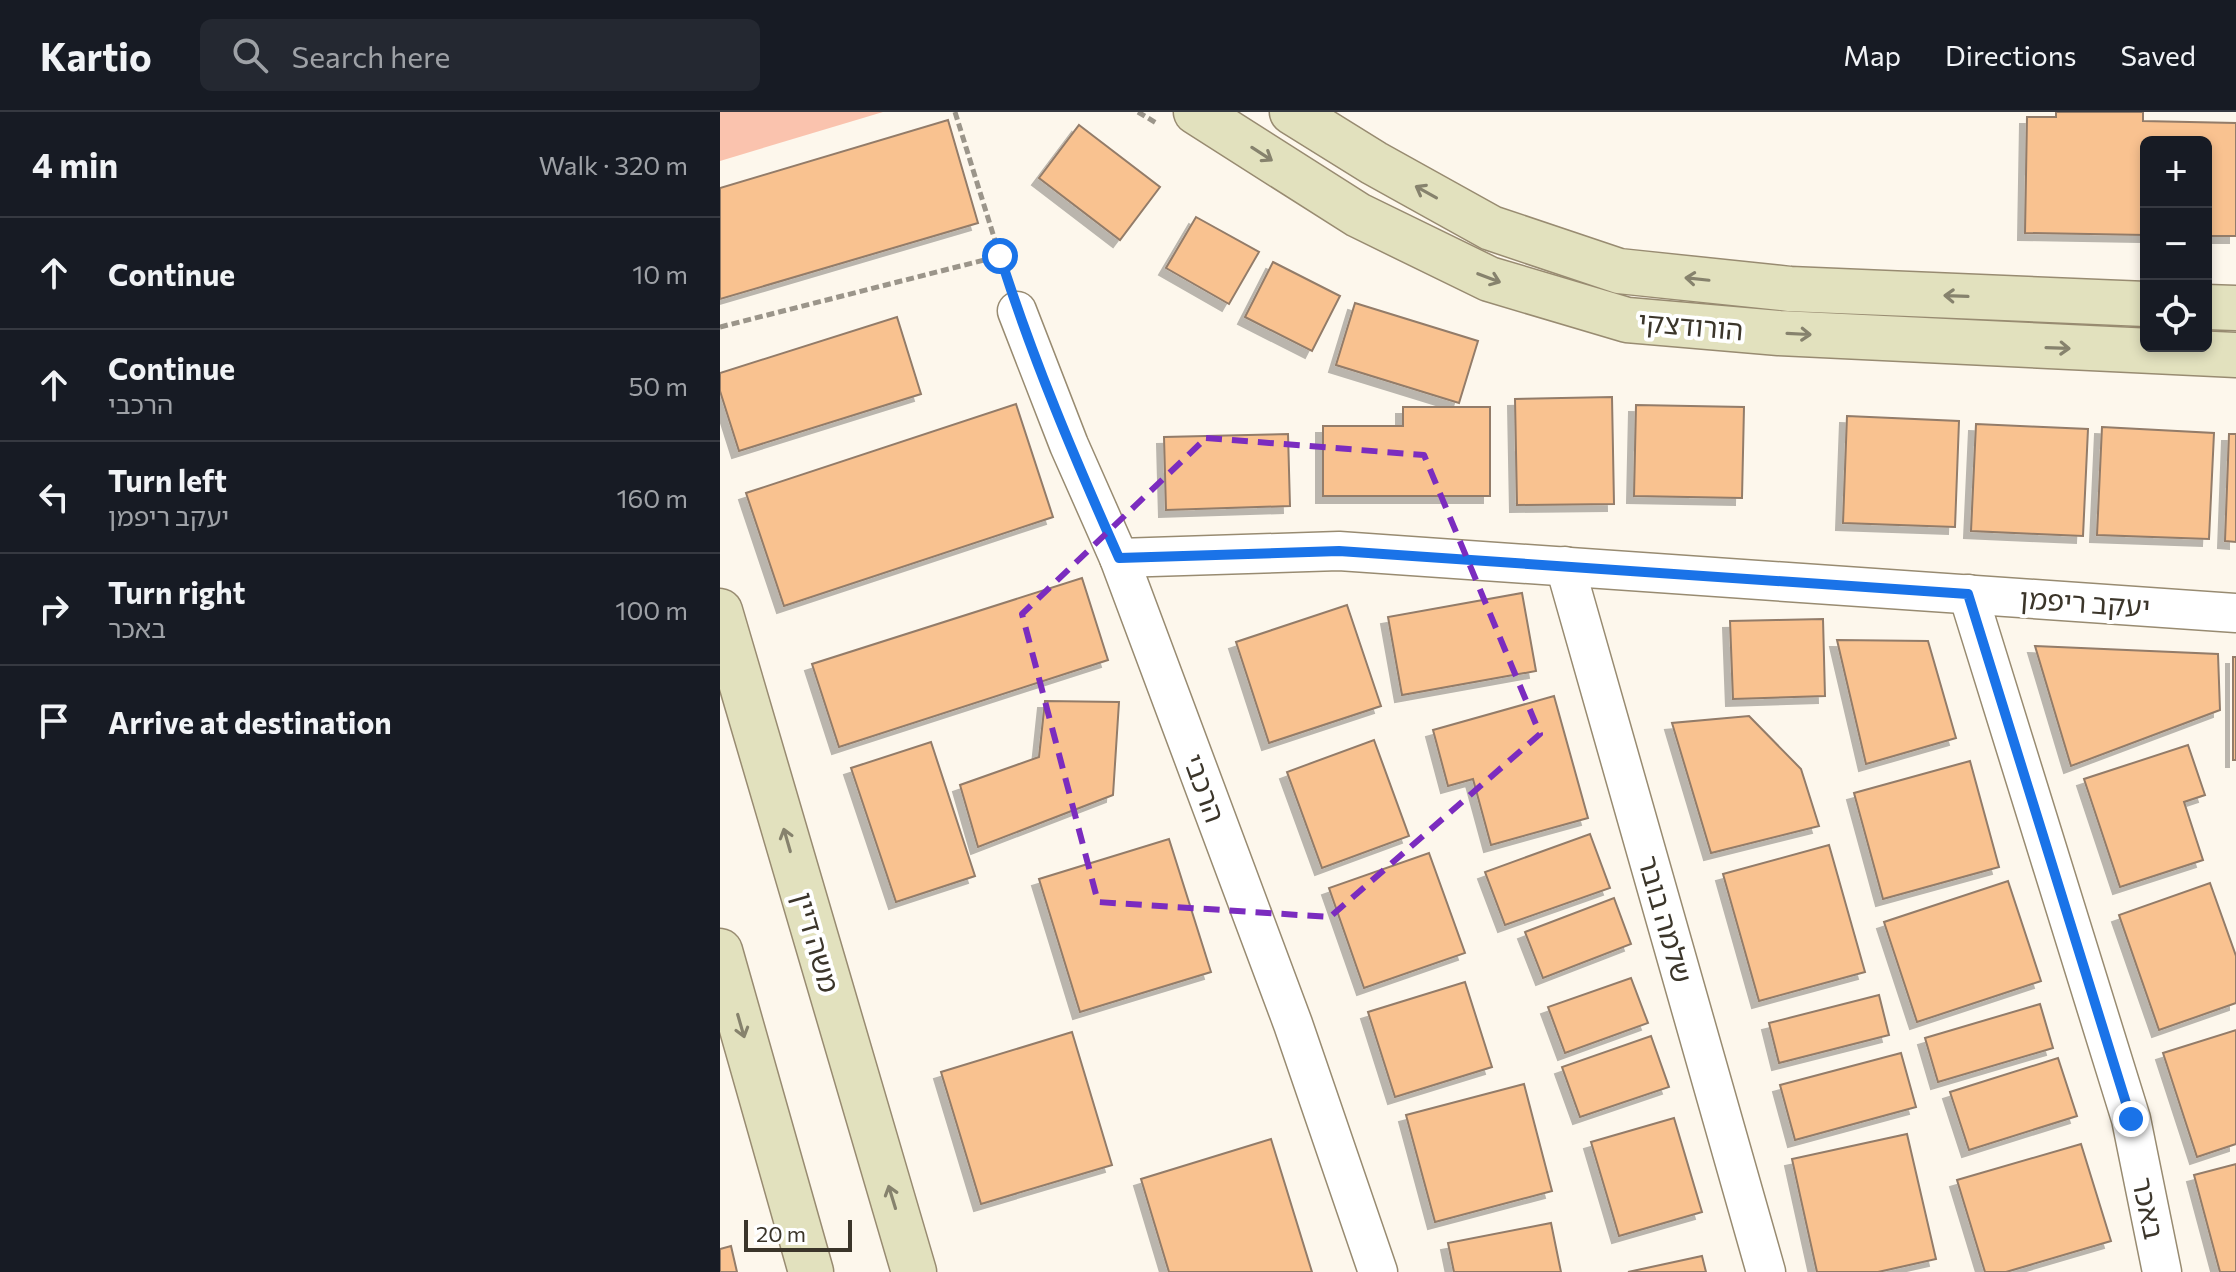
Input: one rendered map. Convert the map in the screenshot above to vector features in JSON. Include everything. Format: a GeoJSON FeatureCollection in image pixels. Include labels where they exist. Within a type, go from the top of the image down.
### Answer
{"type":"FeatureCollection","features":[{"type":"Feature","properties":{"kind":"street","name":"הורודצקי"},"geometry":{"type":"LineString","coordinates":[[1196,112],[1358,215],[1476,273],[1627,320],[1826,336],[2236,355]]}},
{"type":"Feature","properties":{"kind":"street","name":"הורודצקי"},"geometry":{"type":"LineString","coordinates":[[1292,112],[1374,163],[1491,228],[1619,271],[1790,289],[2140,304]]}},
{"type":"Feature","properties":{"kind":"street"},"geometry":{"type":"LineString","coordinates":[[2212,307],[2236,308]]}},
{"type":"Feature","properties":{"kind":"street","name":"הרכבי"},"geometry":{"type":"LineString","coordinates":[[1017,311],[1069,445],[1119,558],[1293,1024],[1378,1272]]}},
{"type":"Feature","properties":{"kind":"street","name":"יעקב ריפמן"},"geometry":{"type":"LineString","coordinates":[[1119,558],[1339,551],[2236,613]]}},
{"type":"Feature","properties":{"kind":"street","name":"שלמה בובר"},"geometry":{"type":"LineString","coordinates":[[1565,566],[1766,1272]]}},
{"type":"Feature","properties":{"kind":"street","name":"באכר"},"geometry":{"type":"LineString","coordinates":[[1968,594],[2131,1119],[2162,1272]]}},
{"type":"Feature","properties":{"kind":"street","name":"משה דיין"},"geometry":{"type":"LineString","coordinates":[[720,611],[914,1272]]}},
{"type":"Feature","properties":{"kind":"street"},"geometry":{"type":"LineString","coordinates":[[720,951],[811,1272]]}},
{"type":"Feature","properties":{"kind":"path"},"geometry":{"type":"LineString","coordinates":[[955,112],[1017,311]]}},
{"type":"Feature","properties":{"kind":"path"},"geometry":{"type":"LineString","coordinates":[[720,327],[1000,256]]}},
{"type":"Feature","properties":{"kind":"highlighted area"},"geometry":{"type":"Polygon","coordinates":[[[1206,438],[1424,455],[1540,734],[1330,917],[1098,902],[1022,614],[1206,438]]]}},
{"type":"Feature","properties":{"kind":"shaded area"},"geometry":{"type":"Polygon","coordinates":[[[720,112],[883,112],[720,161],[720,112]]]}},
{"type":"Feature","properties":{"kind":"building"},"geometry":{"type":"Polygon","coordinates":[[[2056,112],[2143,112],[2143,121],[2236,123],[2236,236],[2212,236],[2212,136],[2140,136],[2140,235],[2025,233],[2027,117],[2056,117],[2056,112]]]}},
{"type":"Feature","properties":{"kind":"building"},"geometry":{"type":"Polygon","coordinates":[[[948,120],[978,223],[720,299],[720,188],[948,120]]]}},
{"type":"Feature","properties":{"kind":"building"},"geometry":{"type":"Polygon","coordinates":[[[1079,125],[1160,187],[1120,240],[1039,178],[1079,125]]]}},
{"type":"Feature","properties":{"kind":"building"},"geometry":{"type":"Polygon","coordinates":[[[1196,217],[1259,252],[1229,304],[1166,268],[1196,217]]]}},
{"type":"Feature","properties":{"kind":"building"},"geometry":{"type":"Polygon","coordinates":[[[1273,262],[1340,296],[1312,351],[1245,317],[1273,262]]]}},
{"type":"Feature","properties":{"kind":"building"},"geometry":{"type":"Polygon","coordinates":[[[1355,303],[1478,341],[1459,403],[1336,365],[1355,303]]]}},
{"type":"Feature","properties":{"kind":"building"},"geometry":{"type":"Polygon","coordinates":[[[897,317],[921,394],[739,451],[720,391],[720,373],[897,317]]]}},
{"type":"Feature","properties":{"kind":"building"},"geometry":{"type":"Polygon","coordinates":[[[1612,397],[1614,504],[1517,505],[1515,399],[1612,397]]]}},
{"type":"Feature","properties":{"kind":"building"},"geometry":{"type":"Polygon","coordinates":[[[1016,404],[1053,517],[784,606],[746,493],[1016,404]]]}},
{"type":"Feature","properties":{"kind":"building"},"geometry":{"type":"Polygon","coordinates":[[[1636,405],[1744,407],[1742,498],[1634,496],[1636,405]]]}},
{"type":"Feature","properties":{"kind":"building"},"geometry":{"type":"Polygon","coordinates":[[[1403,407],[1490,407],[1490,496],[1323,496],[1323,426],[1403,426],[1403,407]]]}},
{"type":"Feature","properties":{"kind":"building"},"geometry":{"type":"Polygon","coordinates":[[[1847,416],[1959,421],[1955,527],[1843,523],[1847,416]]]}},
{"type":"Feature","properties":{"kind":"building"},"geometry":{"type":"Polygon","coordinates":[[[1976,424],[2088,429],[2083,536],[1971,531],[1976,424]]]}},
{"type":"Feature","properties":{"kind":"building"},"geometry":{"type":"Polygon","coordinates":[[[2102,427],[2214,433],[2209,539],[2097,535],[2102,427]]]}},
{"type":"Feature","properties":{"kind":"building"},"geometry":{"type":"Polygon","coordinates":[[[1288,434],[1290,506],[1166,510],[1164,437],[1288,434]]]}},
{"type":"Feature","properties":{"kind":"building"},"geometry":{"type":"Polygon","coordinates":[[[2229,434],[2236,434],[2236,542],[2225,541],[2229,434]]]}},
{"type":"Feature","properties":{"kind":"building"},"geometry":{"type":"Polygon","coordinates":[[[1082,578],[1108,660],[839,747],[812,664],[1082,578]]]}},
{"type":"Feature","properties":{"kind":"building"},"geometry":{"type":"Polygon","coordinates":[[[1522,593],[1536,671],[1402,695],[1388,617],[1522,593]]]}},
{"type":"Feature","properties":{"kind":"building"},"geometry":{"type":"Polygon","coordinates":[[[1347,605],[1381,706],[1269,743],[1236,642],[1347,605]]]}},
{"type":"Feature","properties":{"kind":"building"},"geometry":{"type":"Polygon","coordinates":[[[1823,619],[1825,696],[1733,699],[1730,621],[1823,619]]]}},
{"type":"Feature","properties":{"kind":"building"},"geometry":{"type":"Polygon","coordinates":[[[1837,640],[1928,641],[1956,738],[1866,764],[1837,640]]]}},
{"type":"Feature","properties":{"kind":"building"},"geometry":{"type":"Polygon","coordinates":[[[2035,646],[2218,654],[2220,710],[2071,766],[2035,646]]]}},
{"type":"Feature","properties":{"kind":"building"},"geometry":{"type":"Polygon","coordinates":[[[2233,657],[2236,657],[2236,760],[2233,760],[2233,657]]]}},
{"type":"Feature","properties":{"kind":"building"},"geometry":{"type":"Polygon","coordinates":[[[1554,696],[1588,818],[1491,845],[1473,779],[1448,786],[1433,730],[1554,696]]]}},
{"type":"Feature","properties":{"kind":"building"},"geometry":{"type":"Polygon","coordinates":[[[1045,701],[1119,702],[1113,795],[978,847],[960,785],[1039,757],[1045,701]]]}},
{"type":"Feature","properties":{"kind":"building"},"geometry":{"type":"Polygon","coordinates":[[[1749,716],[1801,769],[1819,826],[1711,853],[1672,723],[1749,716]]]}},
{"type":"Feature","properties":{"kind":"building"},"geometry":{"type":"Polygon","coordinates":[[[1374,740],[1409,836],[1322,868],[1287,772],[1374,740]]]}},
{"type":"Feature","properties":{"kind":"building"},"geometry":{"type":"Polygon","coordinates":[[[931,742],[975,876],[896,902],[851,768],[931,742]]]}},
{"type":"Feature","properties":{"kind":"building"},"geometry":{"type":"Polygon","coordinates":[[[2188,745],[2205,795],[2184,802],[2203,860],[2120,887],[2084,779],[2188,745]]]}},
{"type":"Feature","properties":{"kind":"building"},"geometry":{"type":"Polygon","coordinates":[[[1970,761],[1999,867],[1883,899],[1854,793],[1970,761]]]}},
{"type":"Feature","properties":{"kind":"building"},"geometry":{"type":"Polygon","coordinates":[[[1590,834],[1610,888],[1505,925],[1485,872],[1590,834]]]}},
{"type":"Feature","properties":{"kind":"building"},"geometry":{"type":"Polygon","coordinates":[[[1169,839],[1211,972],[1080,1012],[1039,879],[1169,839]]]}},
{"type":"Feature","properties":{"kind":"building"},"geometry":{"type":"Polygon","coordinates":[[[1829,845],[1865,972],[1759,1001],[1723,874],[1829,845]]]}},
{"type":"Feature","properties":{"kind":"building"},"geometry":{"type":"Polygon","coordinates":[[[1429,853],[1465,953],[1364,988],[1329,888],[1429,853]]]}},
{"type":"Feature","properties":{"kind":"building"},"geometry":{"type":"Polygon","coordinates":[[[2008,881],[2041,981],[1917,1022],[1884,922],[2008,881]]]}},
{"type":"Feature","properties":{"kind":"building"},"geometry":{"type":"Polygon","coordinates":[[[2210,883],[2236,956],[2236,1003],[2159,1030],[2119,915],[2210,883]]]}},
{"type":"Feature","properties":{"kind":"building"},"geometry":{"type":"Polygon","coordinates":[[[1614,898],[1631,944],[1543,978],[1525,932],[1614,898]]]}},
{"type":"Feature","properties":{"kind":"building"},"geometry":{"type":"Polygon","coordinates":[[[1631,978],[1648,1023],[1565,1053],[1548,1007],[1631,978]]]}},
{"type":"Feature","properties":{"kind":"building"},"geometry":{"type":"Polygon","coordinates":[[[1465,982],[1492,1067],[1395,1097],[1368,1012],[1465,982]]]}},
{"type":"Feature","properties":{"kind":"building"},"geometry":{"type":"Polygon","coordinates":[[[1879,995],[1889,1035],[1779,1063],[1769,1023],[1879,995]]]}},
{"type":"Feature","properties":{"kind":"building"},"geometry":{"type":"Polygon","coordinates":[[[2040,1004],[2053,1048],[1938,1082],[1925,1038],[2040,1004]]]}},
{"type":"Feature","properties":{"kind":"building"},"geometry":{"type":"Polygon","coordinates":[[[2236,1030],[2236,1144],[2197,1157],[2163,1053],[2236,1030]]]}},
{"type":"Feature","properties":{"kind":"building"},"geometry":{"type":"Polygon","coordinates":[[[1072,1032],[1112,1165],[981,1204],[941,1072],[1072,1032]]]}},
{"type":"Feature","properties":{"kind":"building"},"geometry":{"type":"Polygon","coordinates":[[[1651,1036],[1669,1087],[1580,1117],[1562,1067],[1651,1036]]]}},
{"type":"Feature","properties":{"kind":"building"},"geometry":{"type":"Polygon","coordinates":[[[1901,1053],[1916,1107],[1795,1140],[1780,1085],[1901,1053]]]}},
{"type":"Feature","properties":{"kind":"building"},"geometry":{"type":"Polygon","coordinates":[[[2058,1058],[2077,1116],[1969,1150],[1950,1092],[2058,1058]]]}},
{"type":"Feature","properties":{"kind":"building"},"geometry":{"type":"Polygon","coordinates":[[[1524,1084],[1552,1191],[1435,1222],[1406,1115],[1524,1084]]]}},
{"type":"Feature","properties":{"kind":"building"},"geometry":{"type":"Polygon","coordinates":[[[1674,1118],[1702,1212],[1619,1236],[1591,1142],[1674,1118]]]}},
{"type":"Feature","properties":{"kind":"building"},"geometry":{"type":"Polygon","coordinates":[[[1907,1134],[1936,1259],[1878,1272],[1817,1272],[1792,1159],[1907,1134]]]}},
{"type":"Feature","properties":{"kind":"building"},"geometry":{"type":"Polygon","coordinates":[[[1271,1139],[1312,1272],[1169,1272],[1141,1179],[1271,1139]]]}},
{"type":"Feature","properties":{"kind":"building"},"geometry":{"type":"Polygon","coordinates":[[[2081,1144],[2111,1241],[2006,1272],[1985,1272],[1957,1180],[2081,1144]]]}},
{"type":"Feature","properties":{"kind":"building"},"geometry":{"type":"Polygon","coordinates":[[[2236,1164],[2236,1272],[2220,1272],[2194,1175],[2236,1164]]]}},
{"type":"Feature","properties":{"kind":"building"},"geometry":{"type":"Polygon","coordinates":[[[1551,1223],[1561,1272],[1454,1272],[1448,1243],[1551,1223]]]}},
{"type":"Feature","properties":{"kind":"building"},"geometry":{"type":"Polygon","coordinates":[[[731,1246],[737,1272],[720,1272],[720,1249],[731,1246]]]}},
{"type":"Feature","properties":{"kind":"building"},"geometry":{"type":"Polygon","coordinates":[[[1702,1256],[1706,1272],[1628,1272],[1702,1256]]]}},
{"type":"Feature","properties":{"kind":"route"},"geometry":{"type":"LineString","coordinates":[[1000,256],[1017,311],[1069,445],[1119,558],[1339,551],[1968,594],[2131,1119]]}}]}
